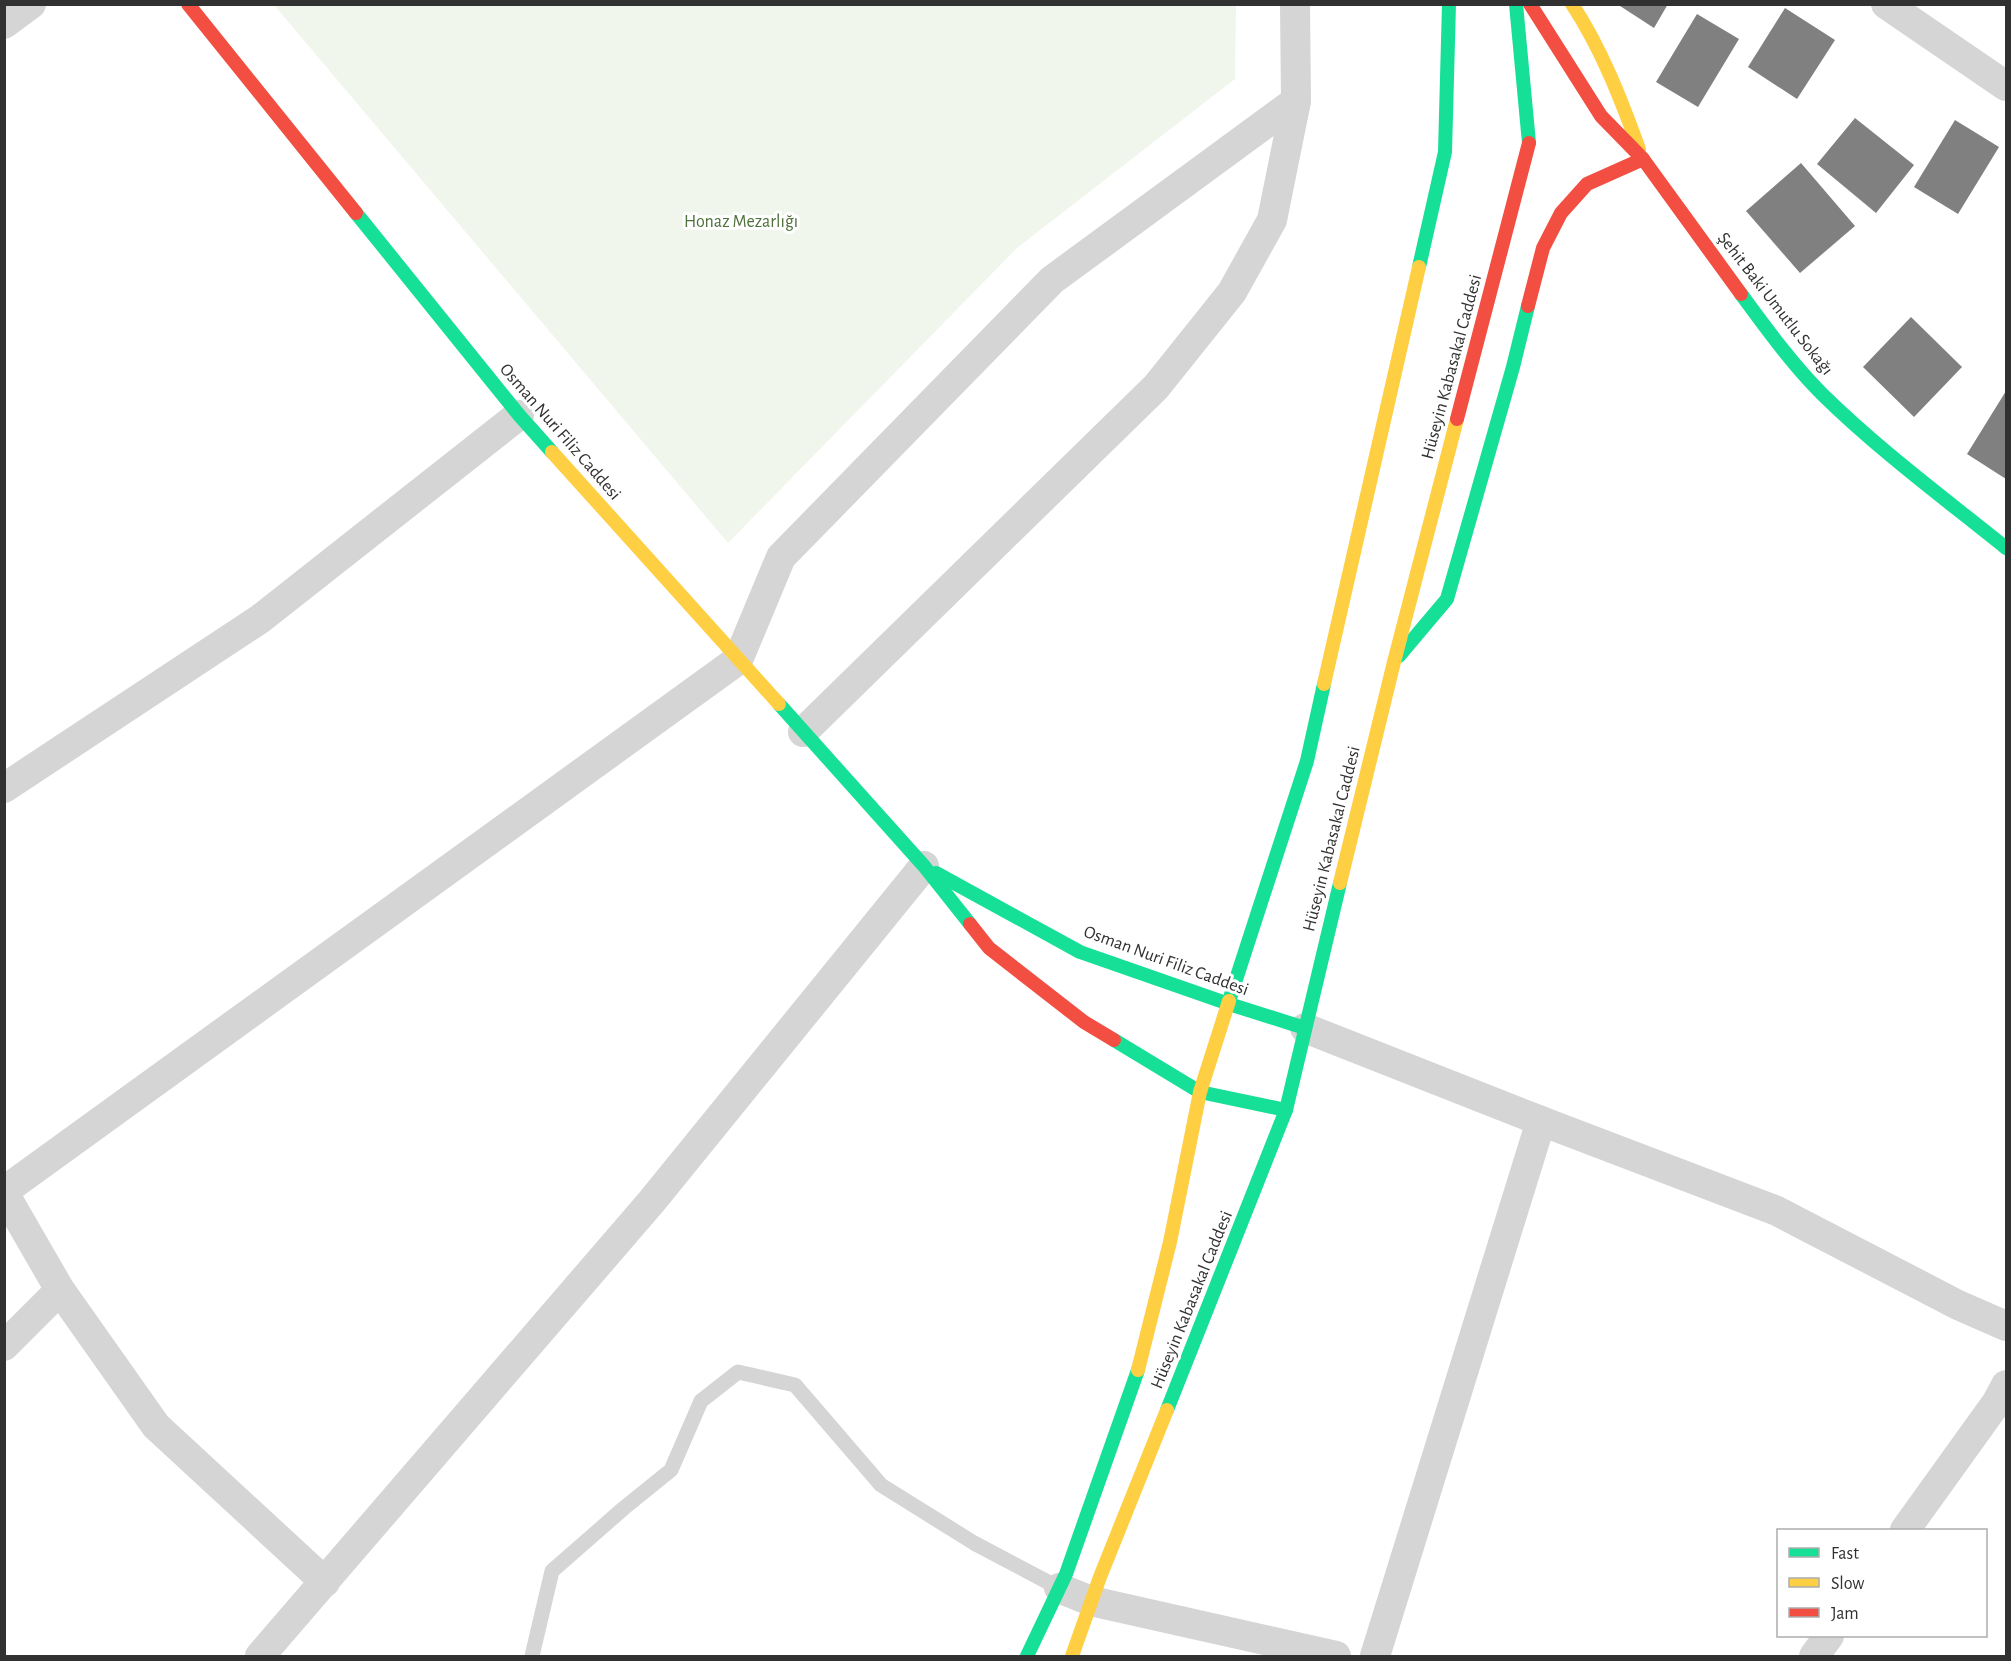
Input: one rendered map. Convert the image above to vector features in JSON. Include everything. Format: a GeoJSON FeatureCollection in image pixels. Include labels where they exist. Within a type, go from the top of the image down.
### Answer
{"type":"FeatureCollection","features":[{"type":"Feature","properties":{"kind":"main road","name":"Osman Nuri Filiz Caddesi"},"geometry":{"type":"LineString","coordinates":[[188,4],[519,415],[924,866],[989,948],[1084,1023],[1200,1092],[1286,1110]]}},
{"type":"Feature","properties":{"kind":"main road","name":"Hüseyin Kabasakal Caddesi"},"geometry":{"type":"LineString","coordinates":[[1027,1656],[1059,1588],[1137,1374],[1170,1242],[1200,1092],[1307,761],[1445,152],[1449,4]]}},
{"type":"Feature","properties":{"kind":"main road","name":"Hüseyin Kabasakal Caddesi"},"geometry":{"type":"LineString","coordinates":[[1072,1656],[1092,1600],[1286,1110],[1394,662],[1529,142],[1516,4]]}},
{"type":"Feature","properties":{"kind":"main road"},"geometry":{"type":"LineString","coordinates":[[1530,4],[1601,116],[1643,159]]}},
{"type":"Feature","properties":{"kind":"main road"},"geometry":{"type":"LineString","coordinates":[[1572,4],[1623,104],[1643,159]]}},
{"type":"Feature","properties":{"kind":"main road"},"geometry":{"type":"LineString","coordinates":[[1394,662],[1447,599],[1513,367],[1543,248],[1561,213],[1587,184],[1643,159]]}},
{"type":"Feature","properties":{"kind":"main road","name":"Şehit Baki Umutlu Sokağı"},"geometry":{"type":"LineString","coordinates":[[1643,159],[1773,338],[1821,393],[1871,438],[2007,548]]}},
{"type":"Feature","properties":{"kind":"main road","name":"Osman Nuri Filiz Caddesi"},"geometry":{"type":"LineString","coordinates":[[924,866],[1080,952],[1228,1004],[1305,1028]]}},
{"type":"Feature","properties":{"kind":"street"},"geometry":{"type":"LineString","coordinates":[[4,24],[31,4]]}},
{"type":"Feature","properties":{"kind":"street"},"geometry":{"type":"LineString","coordinates":[[803,732],[1156,387],[1232,292],[1272,220],[1296,102],[1295,4]]}},
{"type":"Feature","properties":{"kind":"street"},"geometry":{"type":"LineString","coordinates":[[1886,4],[1921,14],[2007,86]]}},
{"type":"Feature","properties":{"kind":"street"},"geometry":{"type":"LineString","coordinates":[[325,1582],[156,1426],[60,1290],[4,1192],[738,660],[781,557],[1052,280],[1296,102]]}},
{"type":"Feature","properties":{"kind":"street"},"geometry":{"type":"LineString","coordinates":[[4,788],[260,618],[519,415]]}},
{"type":"Feature","properties":{"kind":"street"},"geometry":{"type":"LineString","coordinates":[[260,1656],[652,1201],[924,866]]}},
{"type":"Feature","properties":{"kind":"street"},"geometry":{"type":"LineString","coordinates":[[1305,1028],[1777,1212],[1958,1305],[2007,1326]]}},
{"type":"Feature","properties":{"kind":"street"},"geometry":{"type":"LineString","coordinates":[[1376,1656],[1541,1121]]}},
{"type":"Feature","properties":{"kind":"street"},"geometry":{"type":"LineString","coordinates":[[4,1346],[60,1290]]}},
{"type":"Feature","properties":{"kind":"street"},"geometry":{"type":"LineString","coordinates":[[1906,1529],[2007,1385]]}},
{"type":"Feature","properties":{"kind":"street"},"geometry":{"type":"LineString","coordinates":[[1059,1588],[1092,1600],[1336,1656]]}},
{"type":"Feature","properties":{"kind":"street"},"geometry":{"type":"LineString","coordinates":[[1814,1656],[1828,1637]]}},
{"type":"Feature","properties":{"kind":"lane"},"geometry":{"type":"LineString","coordinates":[[532,1656],[552,1571],[671,1470],[701,1401],[738,1372],[795,1385],[880,1485],[975,1543],[1059,1588]]}},
{"type":"Feature","properties":{"kind":"green space","name":"Honaz Mezarlığı"},"geometry":{"type":"Polygon","coordinates":[[[274,5],[1236,5],[1235,79],[1017,248],[728,543],[274,5]]]}},
{"type":"Feature","properties":{"kind":"building"},"geometry":{"type":"Polygon","coordinates":[[[1617,4],[1668,4],[1654,28],[1617,4]]]}},
{"type":"Feature","properties":{"kind":"building"},"geometry":{"type":"Polygon","coordinates":[[[1785,8],[1835,40],[1797,99],[1748,67],[1785,8]]]}},
{"type":"Feature","properties":{"kind":"building"},"geometry":{"type":"Polygon","coordinates":[[[1697,14],[1739,39],[1698,107],[1656,82],[1697,14]]]}},
{"type":"Feature","properties":{"kind":"building"},"geometry":{"type":"Polygon","coordinates":[[[1855,118],[1914,165],[1876,213],[1817,164],[1855,118]]]}},
{"type":"Feature","properties":{"kind":"building"},"geometry":{"type":"Polygon","coordinates":[[[1955,120],[1999,147],[1958,214],[1914,187],[1955,120]]]}},
{"type":"Feature","properties":{"kind":"building"},"geometry":{"type":"Polygon","coordinates":[[[1801,163],[1855,226],[1800,273],[1746,211],[1801,163]]]}},
{"type":"Feature","properties":{"kind":"building"},"geometry":{"type":"Polygon","coordinates":[[[1911,317],[1962,367],[1914,417],[1863,367],[1911,317]]]}},
{"type":"Feature","properties":{"kind":"building"},"geometry":{"type":"Polygon","coordinates":[[[2006,391],[2006,479],[1967,454],[2006,391]]]}},
{"type":"Feature","properties":{"kind":"traffic: fast"},"geometry":{"type":"LineString","coordinates":[[1419,267],[1445,152],[1449,4]]}},
{"type":"Feature","properties":{"kind":"traffic: fast"},"geometry":{"type":"LineString","coordinates":[[1516,4],[1529,143]]}},
{"type":"Feature","properties":{"kind":"traffic: fast"},"geometry":{"type":"LineString","coordinates":[[356,213],[519,415],[552,452]]}},
{"type":"Feature","properties":{"kind":"traffic: fast"},"geometry":{"type":"LineString","coordinates":[[1741,294],[1790,358],[1822,394],[1889,454],[2006,548]]}},
{"type":"Feature","properties":{"kind":"traffic: fast"},"geometry":{"type":"LineString","coordinates":[[1399,656],[1447,599],[1528,306]]}},
{"type":"Feature","properties":{"kind":"traffic: fast"},"geometry":{"type":"LineString","coordinates":[[1229,1001],[1307,761],[1324,684]]}},
{"type":"Feature","properties":{"kind":"traffic: fast"},"geometry":{"type":"LineString","coordinates":[[779,704],[924,866],[970,924]]}},
{"type":"Feature","properties":{"kind":"traffic: fast"},"geometry":{"type":"LineString","coordinates":[[936,873],[1080,952],[1305,1028]]}},
{"type":"Feature","properties":{"kind":"traffic: fast"},"geometry":{"type":"LineString","coordinates":[[1167,1410],[1286,1110],[1340,883]]}},
{"type":"Feature","properties":{"kind":"traffic: fast"},"geometry":{"type":"LineString","coordinates":[[1114,1040],[1200,1092],[1286,1110]]}},
{"type":"Feature","properties":{"kind":"traffic: fast"},"geometry":{"type":"LineString","coordinates":[[1027,1656],[1066,1574],[1138,1370]]}},
{"type":"Feature","properties":{"kind":"traffic: slow"},"geometry":{"type":"LineString","coordinates":[[1572,4],[1610,74],[1639,149]]}},
{"type":"Feature","properties":{"kind":"traffic: slow"},"geometry":{"type":"LineString","coordinates":[[1324,684],[1419,267]]}},
{"type":"Feature","properties":{"kind":"traffic: slow"},"geometry":{"type":"LineString","coordinates":[[1340,883],[1457,419]]}},
{"type":"Feature","properties":{"kind":"traffic: slow"},"geometry":{"type":"LineString","coordinates":[[552,452],[779,704]]}},
{"type":"Feature","properties":{"kind":"traffic: slow"},"geometry":{"type":"LineString","coordinates":[[1138,1370],[1170,1242],[1200,1092],[1229,1001]]}},
{"type":"Feature","properties":{"kind":"traffic: slow"},"geometry":{"type":"LineString","coordinates":[[1072,1656],[1100,1577],[1167,1410]]}},
{"type":"Feature","properties":{"kind":"traffic: jam"},"geometry":{"type":"LineString","coordinates":[[188,4],[356,213]]}},
{"type":"Feature","properties":{"kind":"traffic: jam"},"geometry":{"type":"LineString","coordinates":[[1530,4],[1601,116],[1643,159],[1741,294]]}},
{"type":"Feature","properties":{"kind":"traffic: jam"},"geometry":{"type":"LineString","coordinates":[[1457,419],[1529,143]]}},
{"type":"Feature","properties":{"kind":"traffic: jam"},"geometry":{"type":"LineString","coordinates":[[1528,306],[1543,248],[1561,213],[1587,184],[1643,159]]}},
{"type":"Feature","properties":{"kind":"traffic: jam"},"geometry":{"type":"LineString","coordinates":[[970,924],[989,948],[1084,1022],[1114,1040]]}}]}
